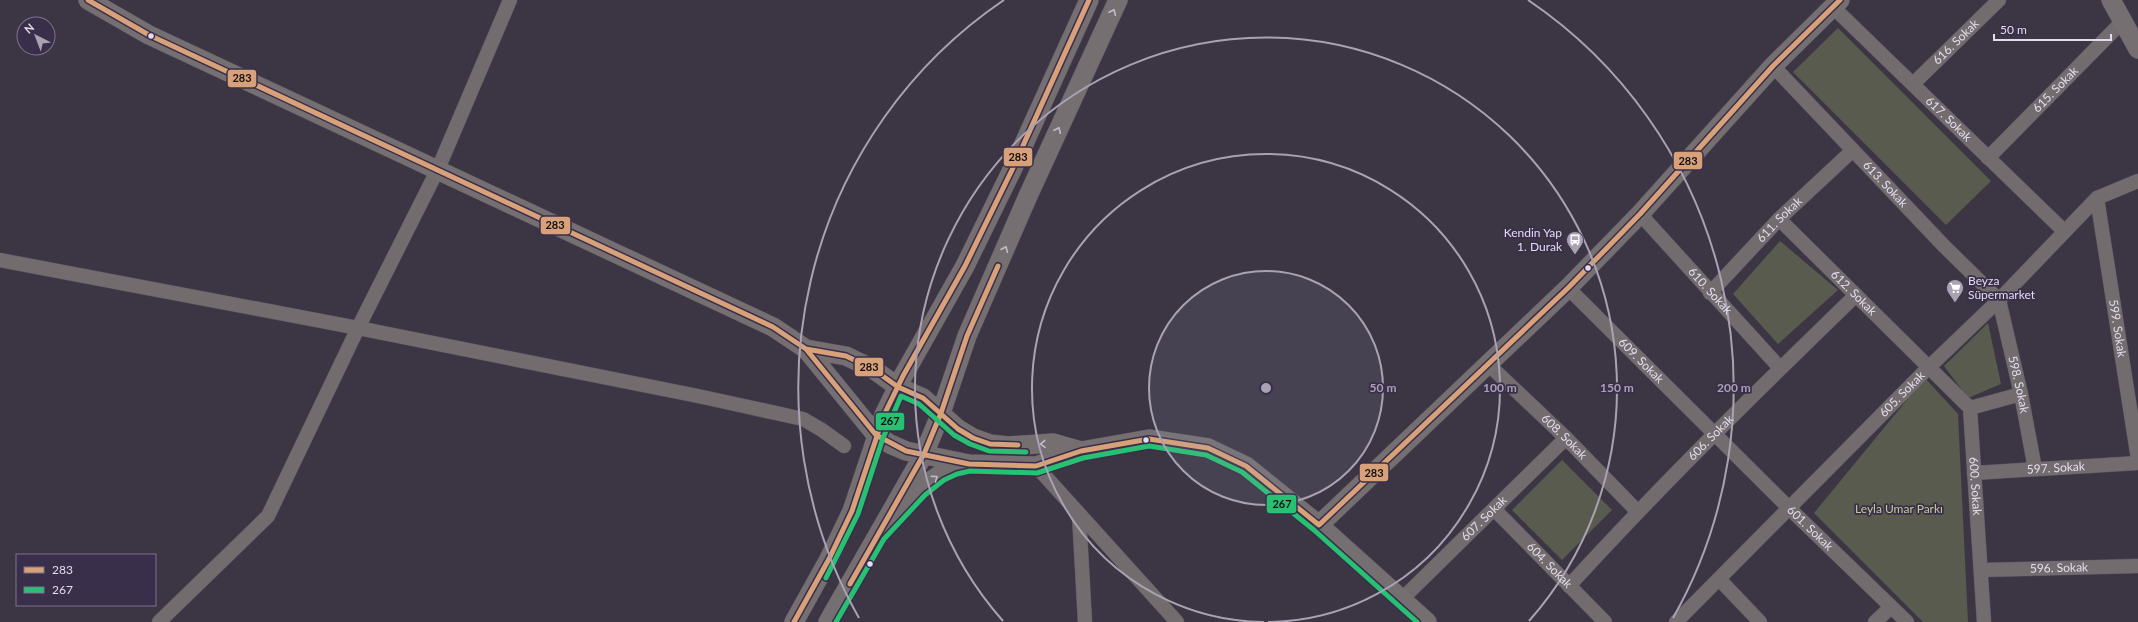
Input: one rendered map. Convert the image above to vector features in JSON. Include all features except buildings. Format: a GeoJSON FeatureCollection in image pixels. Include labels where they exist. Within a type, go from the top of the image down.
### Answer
{"type":"FeatureCollection","features":[{"type":"Feature","properties":{"kind":"main road"},"geometry":{"type":"LineString","coordinates":[[88,0],[149,35],[773,327],[806,349],[876,435],[890,444],[906,451],[969,464],[1036,466],[1081,451],[1149,439],[1208,448],[1246,466],[1319,525],[1426,622]]}},
{"type":"Feature","properties":{"kind":"main road"},"geometry":{"type":"LineString","coordinates":[[794,622],[829,559],[852,511],[876,435],[898,387],[965,266],[1012,170],[1089,0]]}},
{"type":"Feature","properties":{"kind":"main road"},"geometry":{"type":"LineString","coordinates":[[828,622],[924,454],[941,413],[967,336],[1028,196],[1118,0]]}},
{"type":"Feature","properties":{"kind":"main road"},"geometry":{"type":"LineString","coordinates":[[2111,0],[2138,49]]}},
{"type":"Feature","properties":{"kind":"main road"},"geometry":{"type":"LineString","coordinates":[[1319,525],[1489,365],[1568,288],[1640,214],[1773,66],[1837,3]]}},
{"type":"Feature","properties":{"kind":"main road"},"geometry":{"type":"LineString","coordinates":[[806,349],[846,356],[873,369],[898,387],[922,398],[972,438],[990,444],[1008,446],[1052,444],[1081,451]]}},
{"type":"Feature","properties":{"kind":"main road"},"geometry":{"type":"LineString","coordinates":[[878,535],[933,479],[948,469],[969,464]]}},
{"type":"Feature","properties":{"kind":"street"},"geometry":{"type":"LineString","coordinates":[[159,622],[268,516],[358,328],[438,170],[510,0]]}},
{"type":"Feature","properties":{"kind":"street","name":"616. Sokak"},"geometry":{"type":"LineString","coordinates":[[1913,84],[1999,0]]}},
{"type":"Feature","properties":{"kind":"street","name":"617. Sokak"},"geometry":{"type":"LineString","coordinates":[[1837,3],[1913,84],[2064,231]]}},
{"type":"Feature","properties":{"kind":"street","name":"615. Sokak"},"geometry":{"type":"LineString","coordinates":[[1988,158],[2123,21]]}},
{"type":"Feature","properties":{"kind":"street","name":"613. Sokak"},"geometry":{"type":"LineString","coordinates":[[1773,66],[1999,300]]}},
{"type":"Feature","properties":{"kind":"street","name":"611. Sokak"},"geometry":{"type":"LineString","coordinates":[[1710,293],[1779,219],[1853,150]]}},
{"type":"Feature","properties":{"kind":"street","name":"605. Sokak"},"geometry":{"type":"LineString","coordinates":[[1676,622],[1929,367],[1999,300],[2097,198],[2138,181]]}},
{"type":"Feature","properties":{"kind":"street","name":"599. Sokak"},"geometry":{"type":"LineString","coordinates":[[2097,198],[2138,459]]}},
{"type":"Feature","properties":{"kind":"street","name":"610. Sokak"},"geometry":{"type":"LineString","coordinates":[[1640,214],[1710,293],[1780,368]]}},
{"type":"Feature","properties":{"kind":"street","name":"612. Sokak"},"geometry":{"type":"LineString","coordinates":[[1779,219],[1929,367]]}},
{"type":"Feature","properties":{"kind":"street"},"geometry":{"type":"LineString","coordinates":[[0,260],[358,328],[698,396],[803,419],[822,430],[844,446]]}},
{"type":"Feature","properties":{"kind":"street","name":"609. Sokak"},"geometry":{"type":"LineString","coordinates":[[1568,288],[1714,433]]}},
{"type":"Feature","properties":{"kind":"street","name":"606. Sokak"},"geometry":{"type":"LineString","coordinates":[[1569,586],[1637,511],[1714,433],[1856,295]]}},
{"type":"Feature","properties":{"kind":"street","name":"598. Sokak"},"geometry":{"type":"LineString","coordinates":[[1999,300],[2021,394],[2035,469]]}},
{"type":"Feature","properties":{"kind":"street","name":"608. Sokak"},"geometry":{"type":"LineString","coordinates":[[1489,365],[1566,438],[1637,511]]}},
{"type":"Feature","properties":{"kind":"street"},"geometry":{"type":"LineString","coordinates":[[1929,367],[1970,408],[2021,394]]}},
{"type":"Feature","properties":{"kind":"street","name":"600. Sokak"},"geometry":{"type":"LineString","coordinates":[[1970,408],[1984,622]]}},
{"type":"Feature","properties":{"kind":"street","name":"601. Sokak"},"geometry":{"type":"LineString","coordinates":[[1714,433],[1907,622]]}},
{"type":"Feature","properties":{"kind":"street","name":"607. Sokak"},"geometry":{"type":"LineString","coordinates":[[1402,599],[1566,438]]}},
{"type":"Feature","properties":{"kind":"street","name":"597. Sokak"},"geometry":{"type":"LineString","coordinates":[[1974,472],[2138,463]]}},
{"type":"Feature","properties":{"kind":"street"},"geometry":{"type":"LineString","coordinates":[[1036,466],[1177,622]]}},
{"type":"Feature","properties":{"kind":"street","name":"604. Sokak"},"geometry":{"type":"LineString","coordinates":[[1494,509],[1605,622]]}},
{"type":"Feature","properties":{"kind":"street"},"geometry":{"type":"LineString","coordinates":[[1079,515],[1085,622]]}},
{"type":"Feature","properties":{"kind":"street","name":"596. Sokak"},"geometry":{"type":"LineString","coordinates":[[1981,570],[2138,566]]}},
{"type":"Feature","properties":{"kind":"street"},"geometry":{"type":"LineString","coordinates":[[1719,579],[1760,622]]}},
{"type":"Feature","properties":{"kind":"street"},"geometry":{"type":"LineString","coordinates":[[1875,622],[1891,607]]}},
{"type":"Feature","properties":{"kind":"green space"},"geometry":{"type":"Polygon","coordinates":[[[1838,28],[1991,181],[1946,225],[1793,72],[1838,28]]]}},
{"type":"Feature","properties":{"kind":"green space"},"geometry":{"type":"Polygon","coordinates":[[[1780,241],[1838,290],[1778,344],[1733,294],[1780,241]]]}},
{"type":"Feature","properties":{"kind":"green space"},"geometry":{"type":"Polygon","coordinates":[[[1988,323],[2001,384],[1968,398],[1944,366],[1988,323]]]}},
{"type":"Feature","properties":{"kind":"green space","name":"Leyla Umar Parkı"},"geometry":{"type":"Polygon","coordinates":[[[1925,378],[1958,414],[1968,622],[1923,622],[1814,513],[1925,378]]]}},
{"type":"Feature","properties":{"kind":"green space"},"geometry":{"type":"Polygon","coordinates":[[[1562,460],[1612,510],[1562,560],[1512,510],[1562,460]]]}},
{"type":"Feature","properties":{"kind":"transit line","name":"283"},"geometry":{"type":"LineString","coordinates":[[88,0],[149,35],[773,327],[806,349],[846,356],[873,369],[898,387],[923,398],[958,429],[973,438],[990,444],[1018,445]]}},
{"type":"Feature","properties":{"kind":"transit line","name":"283"},"geometry":{"type":"LineString","coordinates":[[794,622],[829,559],[852,511],[884,415],[903,376],[965,266],[1012,170],[1089,0]]}},
{"type":"Feature","properties":{"kind":"transit line","name":"283"},"geometry":{"type":"LineString","coordinates":[[806,349],[876,435],[906,451],[969,464],[1036,466],[1081,451],[1149,439],[1208,448],[1246,466],[1319,525],[1568,288],[1640,214],[1773,66],[1840,0]]}},
{"type":"Feature","properties":{"kind":"transit line","name":"283"},"geometry":{"type":"LineString","coordinates":[[850,584],[924,454],[941,413],[967,336],[998,266]]}},
{"type":"Feature","properties":{"kind":"transit line","name":"267"},"geometry":{"type":"LineString","coordinates":[[826,578],[858,514],[883,438],[901,396],[919,404],[954,435],[970,444],[989,451],[1026,452]]}},
{"type":"Feature","properties":{"kind":"transit line","name":"267"},"geometry":{"type":"LineString","coordinates":[[836,622],[884,539],[925,495],[944,480],[957,474],[970,471],[1037,473],[1083,458],[1149,446],[1206,455],[1242,472],[1314,530],[1417,622]]}},
{"type":"Feature","properties":{"kind":"place","name":"Kendin Yap 1. Durak"},"geometry":{"type":"Point","coordinates":[1575,255]}},
{"type":"Feature","properties":{"kind":"place","name":"Beyza Süpermarket"},"geometry":{"type":"Point","coordinates":[1955,303]}}]}
